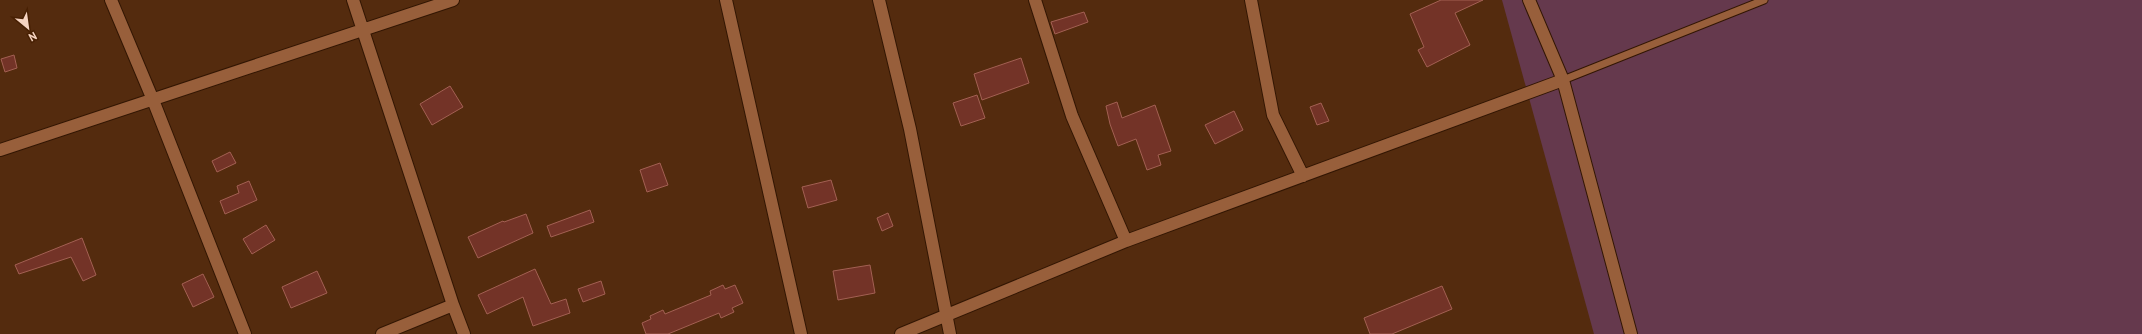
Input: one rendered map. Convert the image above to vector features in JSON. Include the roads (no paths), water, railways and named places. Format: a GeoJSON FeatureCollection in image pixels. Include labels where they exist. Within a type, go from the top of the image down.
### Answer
{"type":"FeatureCollection","features":[{"type":"Feature","properties":{"kind":"street"},"geometry":{"type":"LineString","coordinates":[[110,0],[153,100],[245,334]]}},
{"type":"Feature","properties":{"kind":"street"},"geometry":{"type":"LineString","coordinates":[[353,0],[453,305],[464,334]]}},
{"type":"Feature","properties":{"kind":"street"},"geometry":{"type":"LineString","coordinates":[[0,150],[453,0]]}},
{"type":"Feature","properties":{"kind":"street"},"geometry":{"type":"LineString","coordinates":[[726,0],[801,334]]}},
{"type":"Feature","properties":{"kind":"street"},"geometry":{"type":"LineString","coordinates":[[879,0],[910,129],[948,315],[950,334]]}},
{"type":"Feature","properties":{"kind":"street"},"geometry":{"type":"LineString","coordinates":[[1035,0],[1072,116],[1126,241]]}},
{"type":"Feature","properties":{"kind":"street"},"geometry":{"type":"LineString","coordinates":[[1251,0],[1273,115],[1303,176]]}},
{"type":"Feature","properties":{"kind":"street"},"geometry":{"type":"LineString","coordinates":[[1529,0],[1563,80],[1631,334]]}},
{"type":"Feature","properties":{"kind":"street"},"geometry":{"type":"LineString","coordinates":[[901,334],[1126,241],[1563,80]]}},
{"type":"Feature","properties":{"kind":"street"},"geometry":{"type":"LineString","coordinates":[[382,334],[453,305]]}},
{"type":"Feature","properties":{"kind":"lane"},"geometry":{"type":"LineString","coordinates":[[1563,80],[1764,0]]}}]}
